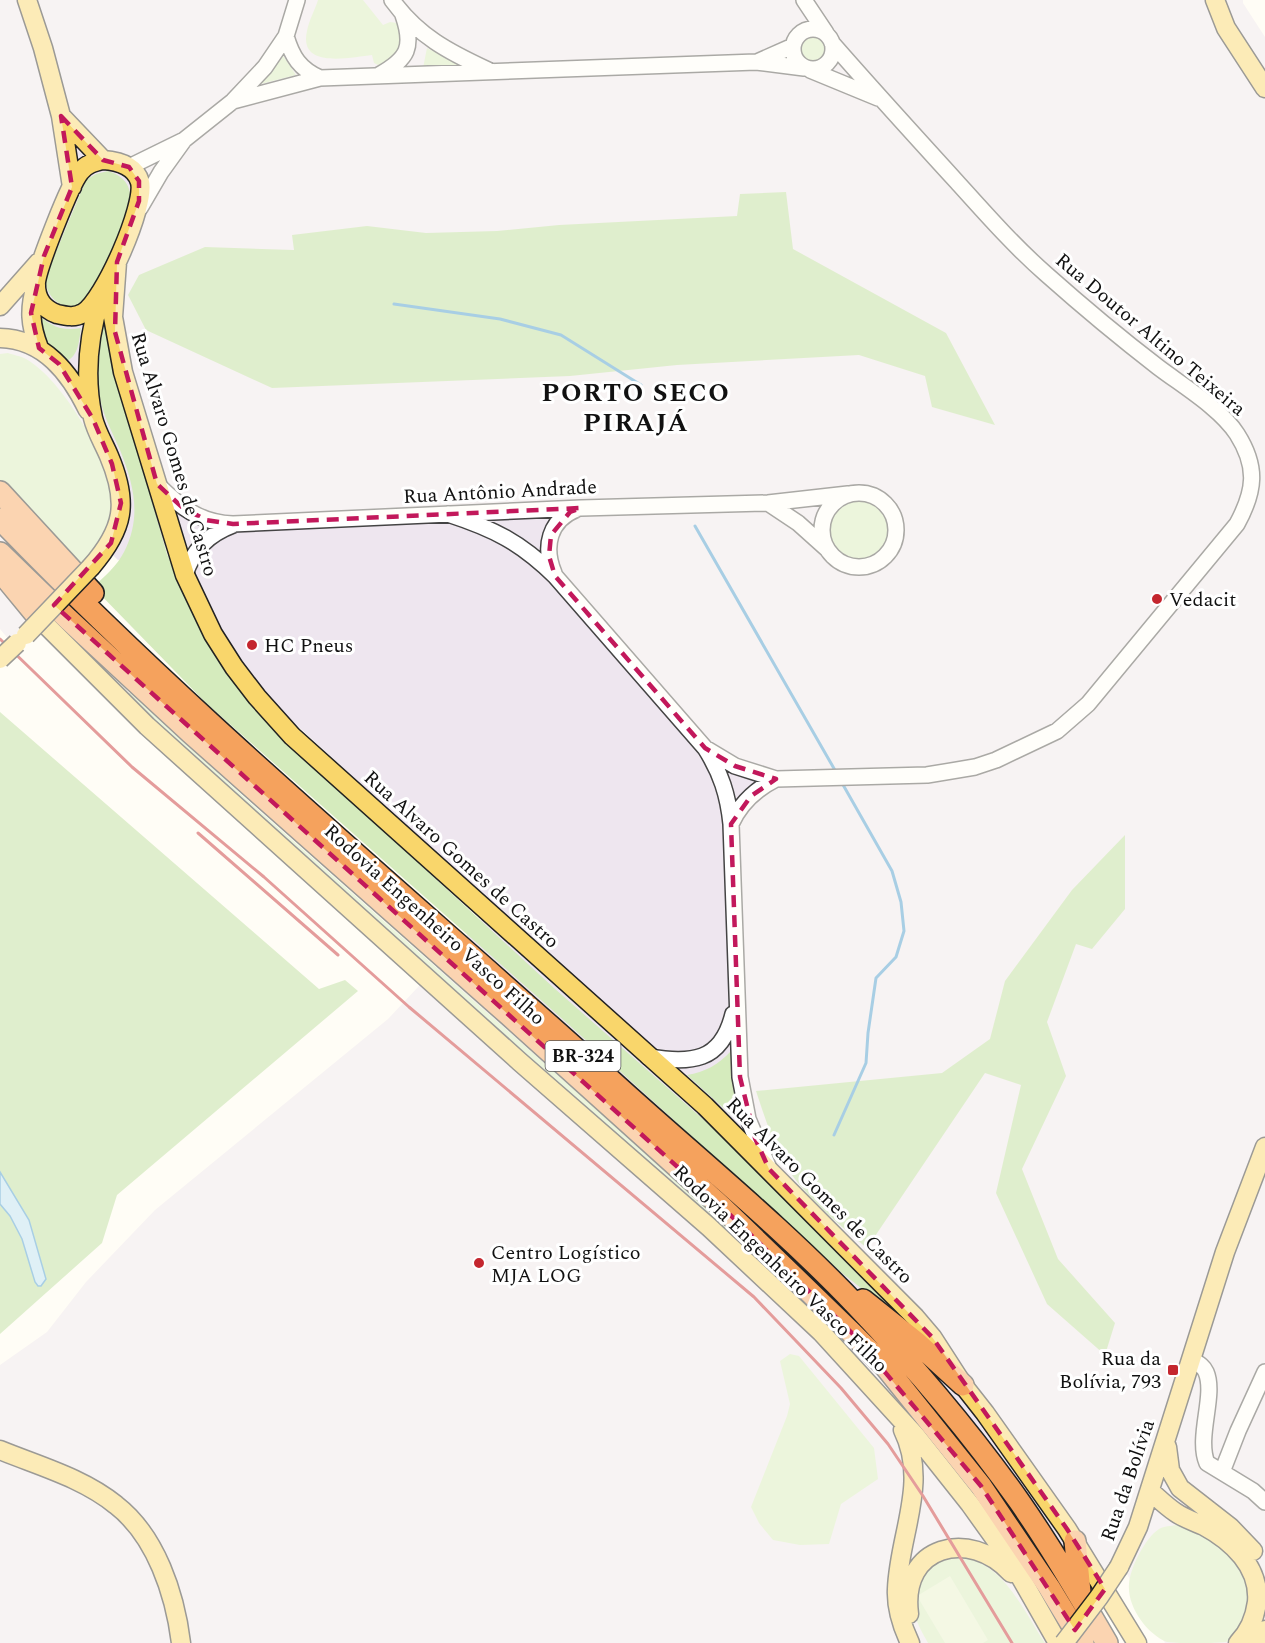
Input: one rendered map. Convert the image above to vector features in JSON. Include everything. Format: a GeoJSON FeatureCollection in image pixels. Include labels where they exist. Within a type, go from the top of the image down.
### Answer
{"type":"FeatureCollection","features":[{"type":"Feature","properties":{"kind":"highway"},"geometry":{"type":"LineString","coordinates":[[0,492],[180,688],[207,721]]}},
{"type":"Feature","properties":{"kind":"highway","name":"Rodovia Engenheiro Vasco Filho"},"geometry":{"type":"LineString","coordinates":[[0,519],[207,721],[808,1258],[857,1306],[956,1419],[1019,1502],[1107,1643]]}},
{"type":"Feature","properties":{"kind":"highway","name":"Rodovia Engenheiro Vasco Filho"},"geometry":{"type":"LineString","coordinates":[[0,553],[191,733],[509,1015],[722,1208],[885,1366],[981,1486],[1049,1587],[1083,1643]]}},
{"type":"Feature","properties":{"kind":"highway"},"geometry":{"type":"LineString","coordinates":[[0,571],[38,617]]}},
{"type":"Feature","properties":{"kind":"highway"},"geometry":{"type":"LineString","coordinates":[[808,1258],[878,1310],[963,1385]]}},
{"type":"Feature","properties":{"kind":"highway"},"geometry":{"type":"LineString","coordinates":[[1075,1541],[1081,1599]]}},
{"type":"Feature","properties":{"kind":"main road"},"geometry":{"type":"LineString","coordinates":[[27,0],[43,48],[61,116],[72,187]]}},
{"type":"Feature","properties":{"kind":"main road"},"geometry":{"type":"LineString","coordinates":[[1215,0],[1231,38],[1265,88]]}},
{"type":"Feature","properties":{"kind":"main road"},"geometry":{"type":"LineString","coordinates":[[61,116],[104,160]]}},
{"type":"Feature","properties":{"kind":"main road"},"geometry":{"type":"LineString","coordinates":[[39,348],[35,336],[31,303],[44,256],[72,187],[78,174],[93,162],[118,161],[129,167],[139,181],[141,191],[135,215],[102,293],[85,346],[76,358],[59,364]]}},
{"type":"Feature","properties":{"kind":"main road"},"geometry":{"type":"LineString","coordinates":[[0,306],[44,256]]}},
{"type":"Feature","properties":{"kind":"main road","name":"Rua Alvaro Gomes de Castro"},"geometry":{"type":"LineString","coordinates":[[117,262],[113,301],[115,332],[123,372],[185,574],[213,634],[234,667],[292,736],[705,1106],[769,1169],[915,1317],[932,1337],[963,1385]]}},
{"type":"Feature","properties":{"kind":"main road"},"geometry":{"type":"LineString","coordinates":[[36,283],[38,299],[44,306],[58,314],[81,315],[102,293]]}},
{"type":"Feature","properties":{"kind":"main road"},"geometry":{"type":"LineString","coordinates":[[91,332],[88,365],[93,419]]}},
{"type":"Feature","properties":{"kind":"main road"},"geometry":{"type":"LineString","coordinates":[[0,338],[21,340],[39,348],[59,364],[80,393],[93,419],[112,464],[121,503],[116,531],[111,543],[91,567],[0,659]]}},
{"type":"Feature","properties":{"kind":"main road"},"geometry":{"type":"LineString","coordinates":[[38,617],[147,726],[520,1062],[709,1227],[821,1332],[916,1436],[970,1504],[1013,1564],[1058,1643]]}},
{"type":"Feature","properties":{"kind":"main road","name":"Rua da Bolívia"},"geometry":{"type":"LineString","coordinates":[[1064,1643],[1119,1567],[1138,1527],[1238,1216],[1265,1147]]}},
{"type":"Feature","properties":{"kind":"main road"},"geometry":{"type":"LineString","coordinates":[[963,1385],[992,1422],[1075,1541],[1133,1636],[1148,1643]]}},
{"type":"Feature","properties":{"kind":"main road"},"geometry":{"type":"LineString","coordinates":[[876,1392],[903,1429],[913,1455],[913,1499],[897,1590],[898,1611],[910,1643]]}},
{"type":"Feature","properties":{"kind":"main road"},"geometry":{"type":"LineString","coordinates":[[1169,1430],[1168,1458],[1174,1478],[1180,1488],[1241,1538],[1259,1559],[1265,1572]]}},
{"type":"Feature","properties":{"kind":"main road"},"geometry":{"type":"LineString","coordinates":[[0,1450],[78,1481],[116,1504],[131,1518],[150,1544],[163,1574],[171,1595],[181,1643]]}},
{"type":"Feature","properties":{"kind":"main road"},"geometry":{"type":"LineString","coordinates":[[1180,1488],[1162,1485],[1151,1489],[1176,1513],[1221,1537],[1239,1553],[1250,1568],[1257,1589],[1256,1611],[1245,1636],[1238,1643]]}},
{"type":"Feature","properties":{"kind":"main road"},"geometry":{"type":"LineString","coordinates":[[1138,1527],[1154,1517],[1176,1513]]}},
{"type":"Feature","properties":{"kind":"main road"},"geometry":{"type":"LineString","coordinates":[[921,1643],[910,1619],[908,1602],[913,1576],[931,1554],[953,1548],[988,1555],[1008,1569],[1028,1592]]}},
{"type":"Feature","properties":{"kind":"main road"},"geometry":{"type":"LineString","coordinates":[[1258,1643],[1265,1630]]}},
{"type":"Feature","properties":{"kind":"street"},"geometry":{"type":"LineString","coordinates":[[129,167],[184,140],[233,101],[265,67],[286,36],[297,0]]}},
{"type":"Feature","properties":{"kind":"street"},"geometry":{"type":"LineString","coordinates":[[392,0],[402,14],[442,48],[491,71]]}},
{"type":"Feature","properties":{"kind":"street","name":"Rua Doutor Altino Teixeira"},"geometry":{"type":"LineString","coordinates":[[705,748],[735,766],[776,779],[927,775],[975,767],[996,760],[1057,731],[1101,689],[1237,524],[1252,486],[1252,467],[1236,432],[1220,415],[1110,330],[1043,271],[984,211],[881,99],[829,38],[804,0]]}},
{"type":"Feature","properties":{"kind":"street","name":"Rua Doutor Altino Teixeira"},"geometry":{"type":"LineString","coordinates":[[796,40],[804,17],[804,0]]}},
{"type":"Feature","properties":{"kind":"street"},"geometry":{"type":"LineString","coordinates":[[379,75],[392,68],[406,53],[409,42],[408,30],[402,14]]}},
{"type":"Feature","properties":{"kind":"street"},"geometry":{"type":"LineString","coordinates":[[233,101],[320,78],[756,62],[807,69],[822,68],[828,63],[833,50],[829,38],[815,29],[810,29],[796,40],[756,62]]}},
{"type":"Feature","properties":{"kind":"street"},"geometry":{"type":"LineString","coordinates":[[286,36],[290,50],[301,66],[307,72],[320,78]]}},
{"type":"Feature","properties":{"kind":"street"},"geometry":{"type":"LineString","coordinates":[[796,40],[795,59],[807,69]]}},
{"type":"Feature","properties":{"kind":"street","name":"Rua Doutor Altino Teixeira"},"geometry":{"type":"LineString","coordinates":[[807,69],[881,99]]}},
{"type":"Feature","properties":{"kind":"street"},"geometry":{"type":"LineString","coordinates":[[135,215],[160,172],[184,140]]}},
{"type":"Feature","properties":{"kind":"street","name":"Rua Antônio Andrade"},"geometry":{"type":"LineString","coordinates":[[158,484],[174,501],[191,514],[215,522],[233,524],[581,508],[768,503],[848,494]]}},
{"type":"Feature","properties":{"kind":"street"},"geometry":{"type":"LineString","coordinates":[[768,503],[798,523],[837,559],[848,565],[860,567],[873,565],[884,558],[892,548],[896,536],[896,524],[892,512],[884,502],[873,495],[848,494],[837,500],[825,517],[823,538],[828,550]]}},
{"type":"Feature","properties":{"kind":"street"},"geometry":{"type":"LineString","coordinates":[[555,576],[549,556],[551,535],[561,518],[581,508]]}},
{"type":"Feature","properties":{"kind":"street"},"geometry":{"type":"LineString","coordinates":[[448,514],[507,537],[524,548],[555,576],[705,748],[715,765],[724,785],[731,824],[736,987],[743,1101],[755,1138],[769,1169]]}},
{"type":"Feature","properties":{"kind":"street","name":"Rua Antônio Andrade"},"geometry":{"type":"LineString","coordinates":[[185,574],[200,546],[214,534],[233,524]]}},
{"type":"Feature","properties":{"kind":"street"},"geometry":{"type":"LineString","coordinates":[[731,824],[751,796],[759,788],[776,779]]}},
{"type":"Feature","properties":{"kind":"street"},"geometry":{"type":"LineString","coordinates":[[648,1057],[683,1061],[692,1060],[711,1052],[718,1046],[728,1030],[736,987]]}},
{"type":"Feature","properties":{"kind":"street"},"geometry":{"type":"LineString","coordinates":[[1191,1359],[1202,1366],[1208,1378],[1204,1437],[1205,1460],[1209,1466],[1253,1491],[1265,1502]]}},
{"type":"Feature","properties":{"kind":"street"},"geometry":{"type":"LineString","coordinates":[[1222,1472],[1265,1372]]}},
{"type":"Feature","properties":{"kind":"highlighted area"},"geometry":{"type":"Polygon","coordinates":[[[61,116],[103,160],[129,167],[139,181],[139,201],[117,262],[115,332],[157,484],[183,508],[206,520],[233,524],[581,508],[570,512],[551,535],[549,556],[555,576],[705,748],[735,766],[776,779],[751,796],[731,824],[740,1077],[755,1138],[769,1169],[932,1337],[1067,1529],[1105,1589],[1075,1630],[981,1486],[852,1333],[722,1207],[54,605],[111,543],[121,503],[112,464],[93,419],[59,364],[39,348],[31,313],[44,256],[72,187],[61,116]]]}},
{"type":"Feature","properties":{"kind":"shaded area","name":"PORTO SECO PIRAJÁ"},"geometry":{"type":"Polygon","coordinates":[[[0,0],[1243,0],[1265,37],[1265,1643],[1165,1643],[1127,1574],[1113,1560],[1054,1643],[0,1643],[0,1365],[47,1332],[86,1282],[155,1210],[388,1019],[494,906],[278,708],[231,648],[167,545],[118,560],[103,546],[10,641],[0,629],[0,0]]]}},
{"type":"Feature","properties":{"kind":"green space"},"geometry":{"type":"Polygon","coordinates":[[[318,0],[363,0],[383,25],[390,22],[397,23],[402,37],[396,54],[380,66],[374,63],[372,55],[340,59],[318,56],[306,43],[308,27],[318,0]]]}},
{"type":"Feature","properties":{"kind":"green space"},"geometry":{"type":"Polygon","coordinates":[[[813,35],[823,39],[827,49],[823,59],[813,63],[803,59],[799,49],[803,39],[813,35]]]}},
{"type":"Feature","properties":{"kind":"green space"},"geometry":{"type":"Polygon","coordinates":[[[427,48],[463,66],[423,68],[427,48]]]}},
{"type":"Feature","properties":{"kind":"green space"},"geometry":{"type":"Polygon","coordinates":[[[282,54],[296,75],[253,86],[282,54]]]}},
{"type":"Feature","properties":{"kind":"green space"},"geometry":{"type":"Polygon","coordinates":[[[108,171],[120,177],[127,185],[130,209],[96,291],[87,301],[78,306],[64,306],[53,298],[46,286],[45,278],[86,180],[108,171]]]}},
{"type":"Feature","properties":{"kind":"green space"},"geometry":{"type":"Polygon","coordinates":[[[786,192],[793,249],[946,333],[995,425],[932,407],[925,376],[859,355],[677,365],[570,376],[272,388],[146,330],[128,295],[139,275],[205,247],[294,250],[292,235],[367,226],[426,233],[497,231],[559,225],[737,216],[740,194],[786,192]]]}},
{"type":"Feature","properties":{"kind":"green space"},"geometry":{"type":"Polygon","coordinates":[[[35,311],[55,326],[67,329],[81,328],[78,347],[67,361],[49,348],[35,311]]]}},
{"type":"Feature","properties":{"kind":"green space"},"geometry":{"type":"Polygon","coordinates":[[[104,315],[116,376],[167,554],[198,625],[226,672],[252,705],[283,738],[554,988],[745,1156],[925,1339],[842,1273],[568,1024],[206,703],[93,587],[114,567],[124,552],[130,539],[134,514],[129,476],[105,415],[99,392],[97,359],[104,315]]]}},
{"type":"Feature","properties":{"kind":"green space"},"geometry":{"type":"Polygon","coordinates":[[[8,353],[26,359],[41,370],[56,386],[86,429],[107,476],[112,498],[110,526],[99,546],[77,569],[0,483],[0,354],[8,353]]]}},
{"type":"Feature","properties":{"kind":"green space"},"geometry":{"type":"Polygon","coordinates":[[[859,499],[871,501],[881,508],[888,518],[890,530],[888,542],[881,552],[871,559],[859,561],[847,559],[837,552],[830,542],[828,530],[830,518],[837,508],[847,501],[859,499]]]}},
{"type":"Feature","properties":{"kind":"green space"},"geometry":{"type":"Polygon","coordinates":[[[124,693],[131,693],[245,798],[728,1226],[812,1307],[841,1338],[852,1356],[160,731],[124,693]]]}},
{"type":"Feature","properties":{"kind":"green space"},"geometry":{"type":"Polygon","coordinates":[[[0,712],[319,989],[345,980],[358,991],[117,1195],[102,1243],[0,1334],[0,712]]]}},
{"type":"Feature","properties":{"kind":"green space"},"geometry":{"type":"Polygon","coordinates":[[[1125,835],[1125,909],[1092,949],[1076,944],[1047,1022],[1066,1076],[1022,1169],[1058,1259],[1115,1323],[1105,1355],[1047,1304],[996,1193],[1021,1085],[985,1073],[867,1248],[821,1208],[790,1172],[775,1144],[756,1091],[942,1073],[990,1039],[1005,981],[1072,890],[1125,835]]]}},
{"type":"Feature","properties":{"kind":"green space"},"geometry":{"type":"Polygon","coordinates":[[[731,1051],[734,1091],[741,1124],[687,1075],[711,1067],[731,1051]]]}},
{"type":"Feature","properties":{"kind":"green space"},"geometry":{"type":"Polygon","coordinates":[[[790,1354],[799,1356],[874,1448],[878,1479],[841,1504],[829,1544],[800,1545],[773,1540],[759,1523],[751,1507],[787,1416],[790,1404],[780,1361],[790,1354]]]}},
{"type":"Feature","properties":{"kind":"green space"},"geometry":{"type":"Polygon","coordinates":[[[1177,1525],[1215,1541],[1232,1556],[1245,1577],[1249,1589],[1249,1612],[1239,1632],[1229,1641],[1167,1642],[1152,1633],[1140,1619],[1131,1602],[1130,1577],[1139,1554],[1159,1529],[1177,1525]]]}},
{"type":"Feature","properties":{"kind":"green space"},"geometry":{"type":"Polygon","coordinates":[[[957,1557],[973,1560],[999,1576],[1010,1588],[1045,1643],[928,1643],[915,1613],[914,1603],[918,1585],[930,1565],[957,1557]]]}},
{"type":"Feature","properties":{"kind":"green space"},"geometry":{"type":"Polygon","coordinates":[[[950,1576],[988,1640],[983,1643],[945,1643],[917,1596],[950,1576]]]}},
{"type":"Feature","properties":{"kind":"water"},"geometry":{"type":"Polygon","coordinates":[[[0,1172],[29,1220],[46,1279],[41,1286],[35,1282],[22,1239],[10,1216],[0,1204],[0,1172]]]}},
{"type":"Feature","properties":{"kind":"waterway"},"geometry":{"type":"LineString","coordinates":[[394,304],[500,319],[561,335],[641,385]]}},
{"type":"Feature","properties":{"kind":"waterway"},"geometry":{"type":"LineString","coordinates":[[695,526],[836,772]]}},
{"type":"Feature","properties":{"kind":"waterway"},"geometry":{"type":"LineString","coordinates":[[834,1135],[866,1063],[876,978],[896,957],[904,931],[901,902],[892,871],[842,783]]}},
{"type":"Feature","properties":{"kind":"railway"},"geometry":{"type":"LineString","coordinates":[[0,639],[132,767],[264,877],[409,1007],[754,1297],[841,1388],[888,1444],[923,1496],[1012,1643]]}},
{"type":"Feature","properties":{"kind":"railway"},"geometry":{"type":"LineString","coordinates":[[198,833],[338,955]]}},
{"type":"Feature","properties":{"kind":"place","name":"Vedacit"},"geometry":{"type":"Point","coordinates":[1157,599]}},
{"type":"Feature","properties":{"kind":"place","name":"HC Pneus"},"geometry":{"type":"Point","coordinates":[252,645]}},
{"type":"Feature","properties":{"kind":"place","name":"Centro Logístico MJA LOG"},"geometry":{"type":"Point","coordinates":[479,1263]}},
{"type":"Feature","properties":{"kind":"place","name":"Rua da Bolívia, 793"},"geometry":{"type":"Point","coordinates":[1173,1370]}},
{"type":"Feature","properties":{"kind":"district","name":"PORTO SECO PIRAJÁ"},"geometry":{"type":"Point","coordinates":[636,406]}}]}
